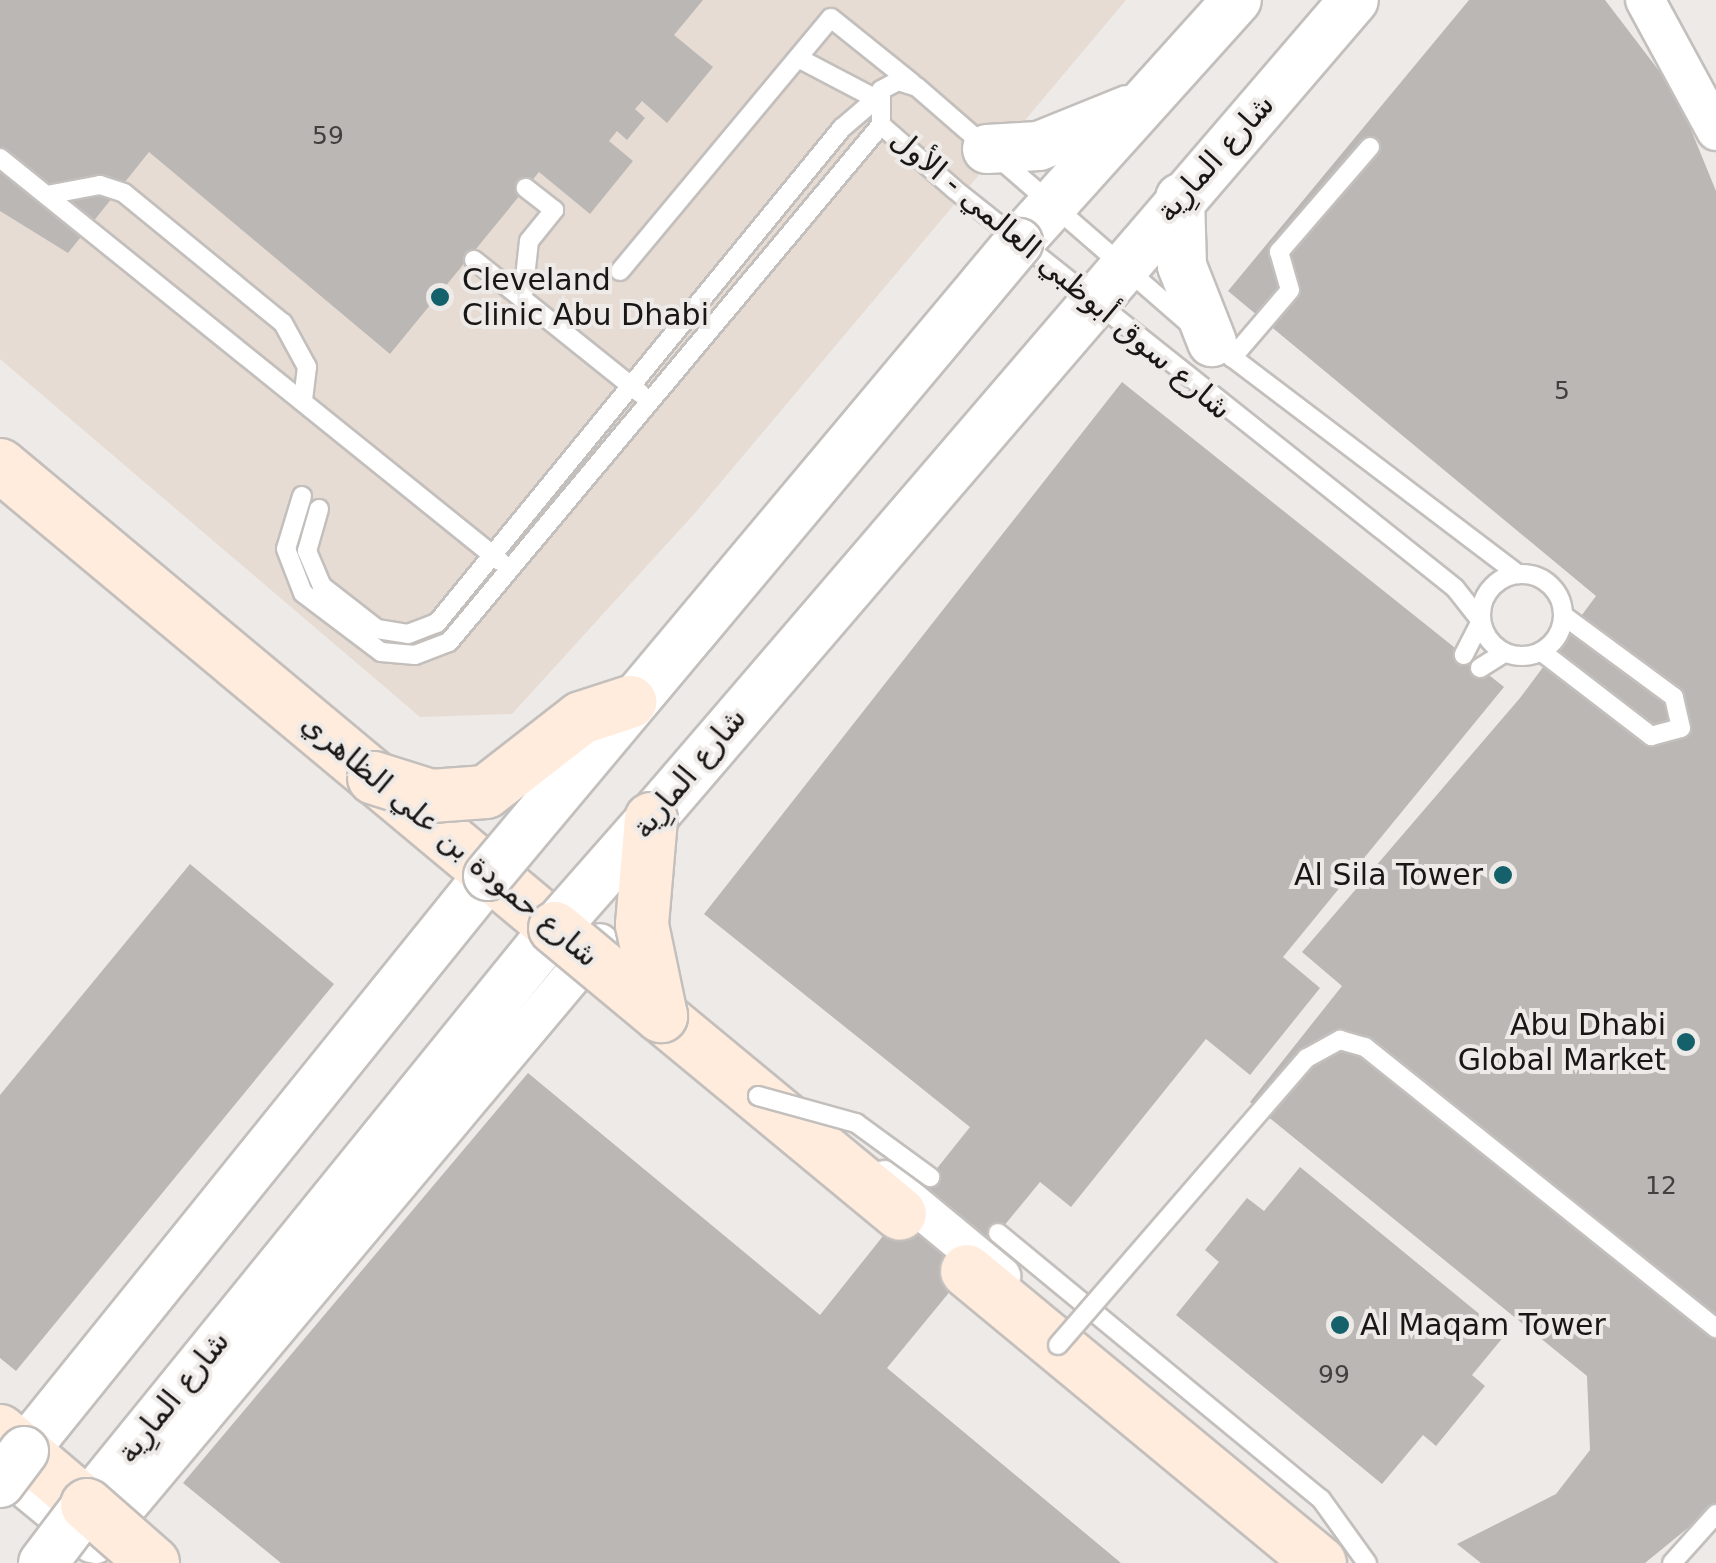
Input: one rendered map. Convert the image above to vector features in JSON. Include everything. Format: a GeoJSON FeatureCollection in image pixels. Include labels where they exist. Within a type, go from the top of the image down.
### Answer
{"type":"FeatureCollection","features":[{"type":"Feature","properties":{"kind":"main road","name":"شارع حمودة بن علي الظاهري"},"geometry":{"type":"LineString","coordinates":[[0,464],[488,876],[578,936],[661,1016],[758,1096],[915,1196]]}},
{"type":"Feature","properties":{"kind":"main road"},"geometry":{"type":"LineString","coordinates":[[374,778],[431,796],[486,792],[581,718],[630,702]]}},
{"type":"Feature","properties":{"kind":"main road"},"geometry":{"type":"LineString","coordinates":[[651,819],[642,924],[661,1016]]}},
{"type":"Feature","properties":{"kind":"main road"},"geometry":{"type":"LineString","coordinates":[[983,1252],[1074,1327],[1320,1563]]}},
{"type":"Feature","properties":{"kind":"main road"},"geometry":{"type":"LineString","coordinates":[[6,1458],[99,1538],[153,1563]]}},
{"type":"Feature","properties":{"kind":"street"},"geometry":{"type":"LineString","coordinates":[[6,1458],[630,702],[1033,226],[1237,0]]}},
{"type":"Feature","properties":{"kind":"street","name":"شارع المارِية"},"geometry":{"type":"LineString","coordinates":[[43,1563],[99,1538],[578,936],[651,819],[1086,303],[1354,0]]}},
{"type":"Feature","properties":{"kind":"street"},"geometry":{"type":"LineString","coordinates":[[1645,0],[1716,131]]}},
{"type":"Feature","properties":{"kind":"street"},"geometry":{"type":"LineString","coordinates":[[988,150],[1066,138],[1145,102]]}},
{"type":"Feature","properties":{"kind":"street"},"geometry":{"type":"LineString","coordinates":[[1180,198],[1182,266],[1222,350]]}},
{"type":"Feature","properties":{"kind":"street"},"geometry":{"type":"LineString","coordinates":[[0,438],[578,936],[1344,1563]]}},
{"type":"Feature","properties":{"kind":"lane"},"geometry":{"type":"LineString","coordinates":[[620,271],[831,18],[917,87]]}},
{"type":"Feature","properties":{"kind":"lane"},"geometry":{"type":"LineString","coordinates":[[319,509],[308,539],[315,575],[363,622],[392,633],[437,623],[842,128],[876,99],[798,58]]}},
{"type":"Feature","properties":{"kind":"lane","name":"شارع سوق أبوظبي العالمي - الأول"},"geometry":{"type":"LineString","coordinates":[[1504,653],[1445,579],[1086,303],[1033,226],[988,150],[917,87],[898,82],[876,99],[881,125],[954,189],[1033,226],[1118,268],[1518,574],[1556,590],[1564,616],[1674,697],[1680,728],[1651,736],[1542,652]]}},
{"type":"Feature","properties":{"kind":"lane"},"geometry":{"type":"LineString","coordinates":[[302,496],[287,534],[295,579],[381,652],[415,655],[449,642],[881,125]]}},
{"type":"Feature","properties":{"kind":"lane"},"geometry":{"type":"LineString","coordinates":[[1222,350],[1290,290],[1279,252],[1370,147]]}},
{"type":"Feature","properties":{"kind":"lane"},"geometry":{"type":"LineString","coordinates":[[0,158],[512,570]]}},
{"type":"Feature","properties":{"kind":"lane"},"geometry":{"type":"LineString","coordinates":[[46,196],[100,186],[124,192],[283,323],[307,367],[303,402]]}},
{"type":"Feature","properties":{"kind":"lane"},"geometry":{"type":"LineString","coordinates":[[523,296],[529,241],[554,210],[526,188]]}},
{"type":"Feature","properties":{"kind":"lane"},"geometry":{"type":"LineString","coordinates":[[474,260],[652,402]]}},
{"type":"Feature","properties":{"kind":"lane"},"geometry":{"type":"LineString","coordinates":[[1464,655],[1495,584],[1518,574]]}},
{"type":"Feature","properties":{"kind":"lane"},"geometry":{"type":"LineString","coordinates":[[1480,668],[1504,653],[1542,652],[1564,616]]}},
{"type":"Feature","properties":{"kind":"lane"},"geometry":{"type":"LineString","coordinates":[[1367,1563],[1322,1500],[1074,1327],[1307,1058],[1340,1040],[1365,1047],[1716,1328]]}},
{"type":"Feature","properties":{"kind":"lane"},"geometry":{"type":"LineString","coordinates":[[1672,1563],[1716,1514]]}},
{"type":"Feature","properties":{"kind":"shaded area","name":"Cleveland Clinic Abu Dhabi"},"geometry":{"type":"Polygon","coordinates":[[[0,0],[1126,0],[695,513],[512,714],[420,717],[0,359],[0,0]]]}},
{"type":"Feature","properties":{"kind":"building"},"geometry":{"type":"Polygon","coordinates":[[[0,0],[703,0],[674,35],[713,67],[667,123],[642,101],[635,109],[645,118],[627,140],[617,131],[609,141],[633,161],[590,214],[539,172],[390,354],[149,152],[68,253],[0,211],[0,0]]]}},
{"type":"Feature","properties":{"kind":"building"},"geometry":{"type":"Polygon","coordinates":[[[1469,0],[1605,0],[1676,93],[1716,191],[1716,1531],[1689,1527],[1645,1563],[1481,1563],[1457,1544],[1556,1494],[1590,1450],[1587,1376],[1250,1102],[1342,986],[1302,952],[1520,698],[1596,596],[1228,291],[1469,0]]]}},
{"type":"Feature","properties":{"kind":"building"},"geometry":{"type":"Polygon","coordinates":[[[1122,382],[1504,687],[1283,957],[1320,988],[1250,1075],[1206,1039],[1071,1207],[1040,1182],[887,1368],[1121,1563],[281,1563],[183,1483],[528,1073],[820,1315],[970,1127],[704,914],[1122,382]]]}},
{"type":"Feature","properties":{"kind":"building"},"geometry":{"type":"Polygon","coordinates":[[[190,864],[334,984],[16,1371],[0,1358],[0,1095],[190,864]]]}},
{"type":"Feature","properties":{"kind":"building","name":"Al Maqam Tower"},"geometry":{"type":"Polygon","coordinates":[[[1300,1167],[1505,1335],[1472,1375],[1485,1386],[1436,1446],[1423,1435],[1382,1484],[1176,1315],[1219,1262],[1205,1250],[1247,1198],[1264,1211],[1300,1167]]]}},
{"type":"Feature","properties":{"kind":"place","name":"Cleveland Clinic Abu Dhabi"},"geometry":{"type":"Point","coordinates":[440,297]}},
{"type":"Feature","properties":{"kind":"place","name":"Al Sila Tower"},"geometry":{"type":"Point","coordinates":[1503,875]}},
{"type":"Feature","properties":{"kind":"place","name":"Abu Dhabi Global Market"},"geometry":{"type":"Point","coordinates":[1686,1042]}},
{"type":"Feature","properties":{"kind":"place","name":"Al Maqam Tower"},"geometry":{"type":"Point","coordinates":[1340,1325]}}]}
